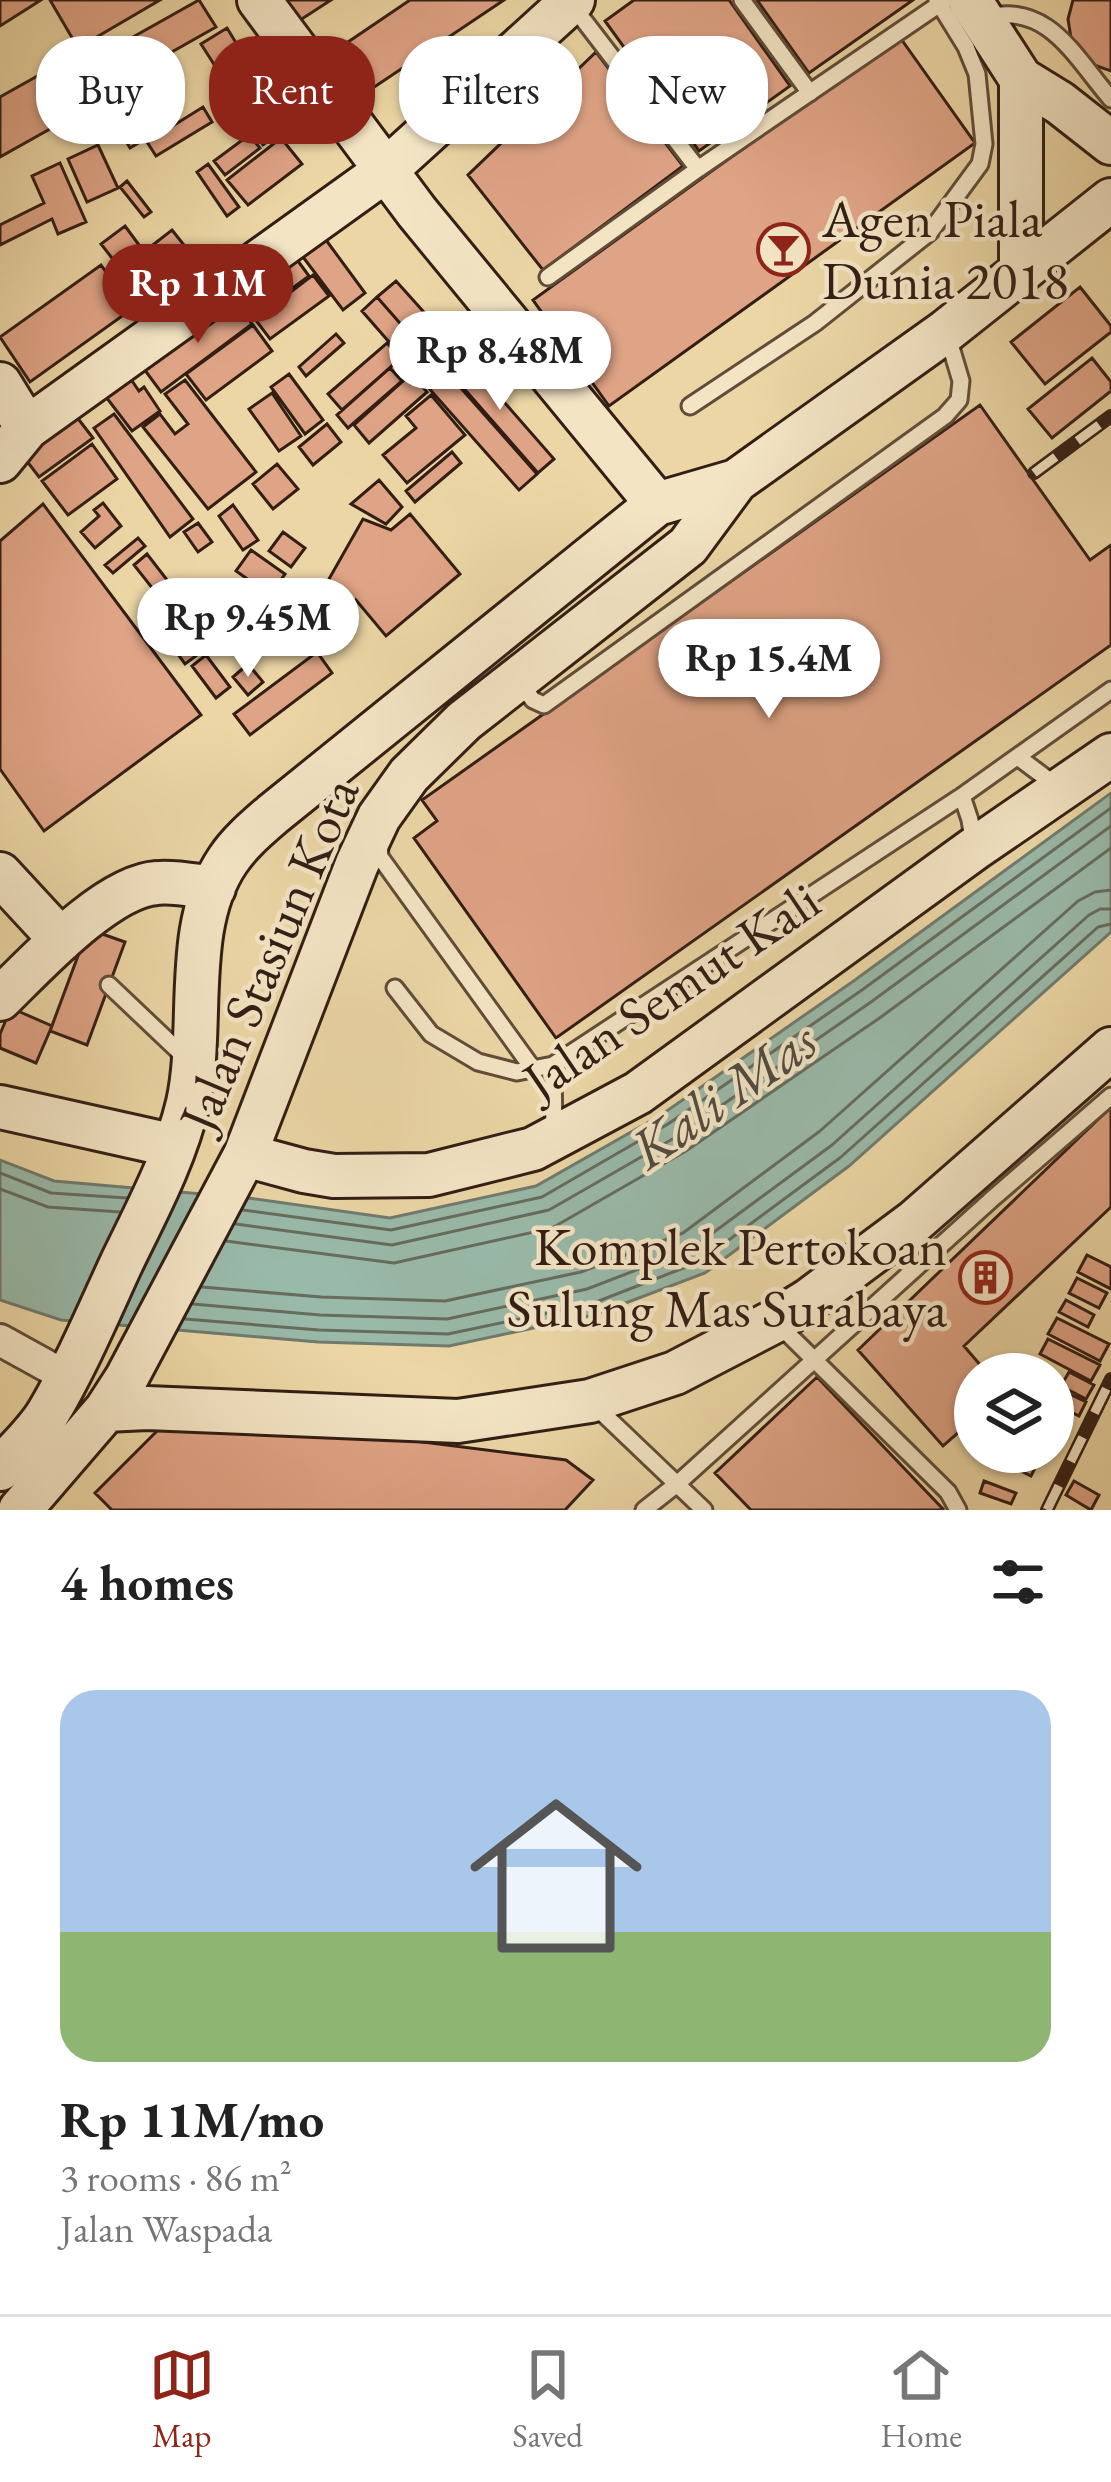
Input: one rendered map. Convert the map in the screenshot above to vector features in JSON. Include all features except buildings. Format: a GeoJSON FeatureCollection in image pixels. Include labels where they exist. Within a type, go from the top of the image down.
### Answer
{"type":"FeatureCollection","features":[{"type":"Feature","properties":{"kind":"street"},"geometry":{"type":"LineString","coordinates":[[259,0],[385,171],[688,546]]}},
{"type":"Feature","properties":{"kind":"street"},"geometry":{"type":"LineString","coordinates":[[0,460],[27,428],[385,171],[572,1]]}},
{"type":"Feature","properties":{"kind":"street"},"geometry":{"type":"LineString","coordinates":[[955,5],[1021,79],[1111,142]]}},
{"type":"Feature","properties":{"kind":"street"},"geometry":{"type":"LineString","coordinates":[[1021,79],[1021,271]]}},
{"type":"Feature","properties":{"kind":"street","name":"Jalan Stasiun Kota"},"geometry":{"type":"LineString","coordinates":[[20,1510],[116,1394],[236,1172],[357,864],[379,817],[409,775],[464,721],[688,546],[736,482],[946,332],[1111,200]]}},
{"type":"Feature","properties":{"kind":"street"},"geometry":{"type":"LineString","coordinates":[[0,384],[27,428]]}},
{"type":"Feature","properties":{"kind":"street","name":"Jalan Stasiun Kota"},"geometry":{"type":"LineString","coordinates":[[0,1468],[46,1417],[169,1161],[188,1104],[194,1066],[200,943],[214,888],[239,844],[657,504],[736,482]]}},
{"type":"Feature","properties":{"kind":"street","name":"Jalan Semut Kali"},"geometry":{"type":"LineString","coordinates":[[236,1172],[334,1177],[429,1174],[533,1149],[638,1093],[1111,755]]}},
{"type":"Feature","properties":{"kind":"street"},"geometry":{"type":"LineString","coordinates":[[0,874],[69,948]]}},
{"type":"Feature","properties":{"kind":"street"},"geometry":{"type":"LineString","coordinates":[[0,999],[69,948],[113,900],[133,889],[157,883],[214,888]]}},
{"type":"Feature","properties":{"kind":"street"},"geometry":{"type":"LineString","coordinates":[[116,1394],[147,1408],[458,1421],[590,1401],[675,1373],[775,1322],[1049,1126],[1101,1082]]}},
{"type":"Feature","properties":{"kind":"street"},"geometry":{"type":"LineString","coordinates":[[0,1107],[169,1161]]}},
{"type":"Feature","properties":{"kind":"street"},"geometry":{"type":"LineString","coordinates":[[0,1340],[72,1368]]}},
{"type":"Feature","properties":{"kind":"lane"},"geometry":{"type":"LineString","coordinates":[[742,0],[810,93]]}},
{"type":"Feature","properties":{"kind":"lane"},"geometry":{"type":"LineString","coordinates":[[572,1],[698,169]]}},
{"type":"Feature","properties":{"kind":"lane"},"geometry":{"type":"LineString","coordinates":[[691,406],[815,323],[930,232],[980,164],[984,144],[977,74],[955,5]]}},
{"type":"Feature","properties":{"kind":"lane"},"geometry":{"type":"LineString","coordinates":[[548,277],[810,93],[955,5],[1018,11],[1050,26],[1111,99]]}},
{"type":"Feature","properties":{"kind":"lane"},"geometry":{"type":"LineString","coordinates":[[517,679],[533,700],[544,705],[945,416],[958,400],[961,381],[946,332]]}},
{"type":"Feature","properties":{"kind":"lane"},"geometry":{"type":"LineString","coordinates":[[395,988],[431,1034],[478,1062],[517,1072],[553,1066],[962,796],[1111,690]]}},
{"type":"Feature","properties":{"kind":"lane"},"geometry":{"type":"LineString","coordinates":[[1018,757],[1061,790]]}},
{"type":"Feature","properties":{"kind":"lane"},"geometry":{"type":"LineString","coordinates":[[962,796],[974,849]]}},
{"type":"Feature","properties":{"kind":"lane"},"geometry":{"type":"LineString","coordinates":[[379,817],[380,857],[533,1069]]}},
{"type":"Feature","properties":{"kind":"lane"},"geometry":{"type":"LineString","coordinates":[[109,986],[194,1066]]}},
{"type":"Feature","properties":{"kind":"lane"},"geometry":{"type":"LineString","coordinates":[[553,1066],[554,1138]]}},
{"type":"Feature","properties":{"kind":"lane"},"geometry":{"type":"LineString","coordinates":[[644,1510],[815,1361],[1049,1126]]}},
{"type":"Feature","properties":{"kind":"lane"},"geometry":{"type":"LineString","coordinates":[[775,1322],[948,1492],[958,1510]]}},
{"type":"Feature","properties":{"kind":"lane"},"geometry":{"type":"LineString","coordinates":[[590,1401],[704,1510]]}},
{"type":"Feature","properties":{"kind":"water","name":"Kali Mas"},"geometry":{"type":"Polygon","coordinates":[[[1111,793],[1111,932],[849,1166],[705,1273],[594,1315],[449,1346],[318,1342],[61,1320],[0,1300],[0,1160],[54,1181],[248,1198],[390,1218],[536,1186],[661,1115],[1111,793]]]}},
{"type":"Feature","properties":{"kind":"railway"},"geometry":{"type":"LineString","coordinates":[[1034,473],[1111,416]]}},
{"type":"Feature","properties":{"kind":"railway"},"geometry":{"type":"LineString","coordinates":[[1047,1510],[1111,1379]]}},
{"type":"Feature","properties":{"kind":"place","name":"Agen Piala Dunia 2018"},"geometry":{"type":"Point","coordinates":[783,249]}},
{"type":"Feature","properties":{"kind":"place","name":"Komplek Pertokoan Sulung Mas Surabaya"},"geometry":{"type":"Point","coordinates":[986,1277]}}]}
